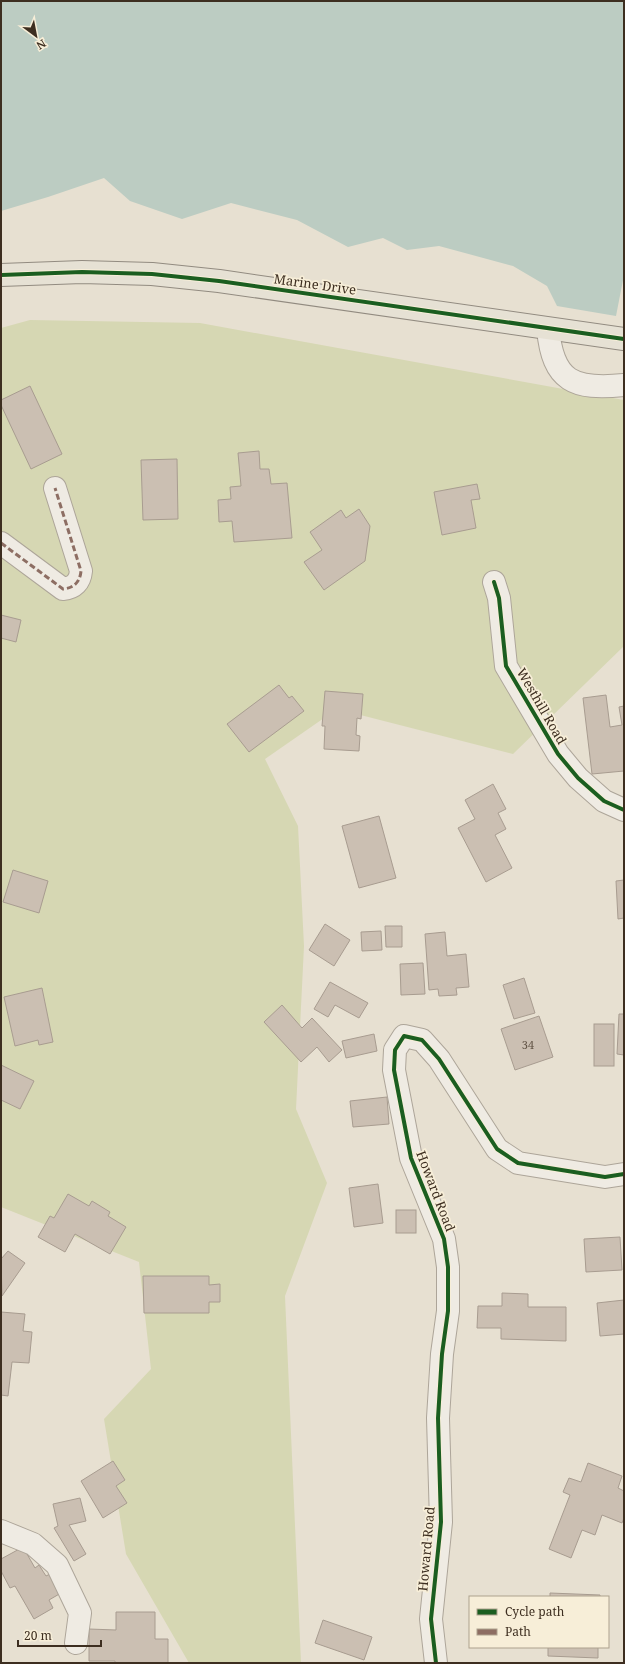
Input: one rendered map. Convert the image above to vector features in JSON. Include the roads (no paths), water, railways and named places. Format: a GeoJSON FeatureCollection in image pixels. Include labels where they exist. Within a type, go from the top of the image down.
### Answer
{"type":"FeatureCollection","features":[{"type":"Feature","properties":{"kind":"main road","name":"Marine Drive"},"geometry":{"type":"LineString","coordinates":[[1,275],[82,272],[152,274],[219,281],[624,339]]}},
{"type":"Feature","properties":{"kind":"street"},"geometry":{"type":"LineString","coordinates":[[548,329],[550,347],[554,361],[562,373],[570,381],[594,387],[624,385]]}},
{"type":"Feature","properties":{"kind":"street"},"geometry":{"type":"LineString","coordinates":[[1,543],[63,589],[75,585],[79,581],[81,571],[55,488]]}},
{"type":"Feature","properties":{"kind":"street","name":"Westhill Road"},"geometry":{"type":"LineString","coordinates":[[494,582],[499,598],[506,666],[558,754],[578,778],[604,801],[624,810]]}},
{"type":"Feature","properties":{"kind":"street","name":"Howard Road"},"geometry":{"type":"LineString","coordinates":[[436,1663],[431,1619],[442,1522],[438,1418],[442,1354],[448,1311],[448,1267],[444,1239],[411,1158],[394,1070],[394,1050],[404,1036],[422,1040],[439,1059],[497,1149],[518,1163],[605,1177],[624,1174]]}},
{"type":"Feature","properties":{"kind":"street"},"geometry":{"type":"LineString","coordinates":[[1,1531],[33,1544],[57,1565],[80,1613],[76,1643]]}}]}
